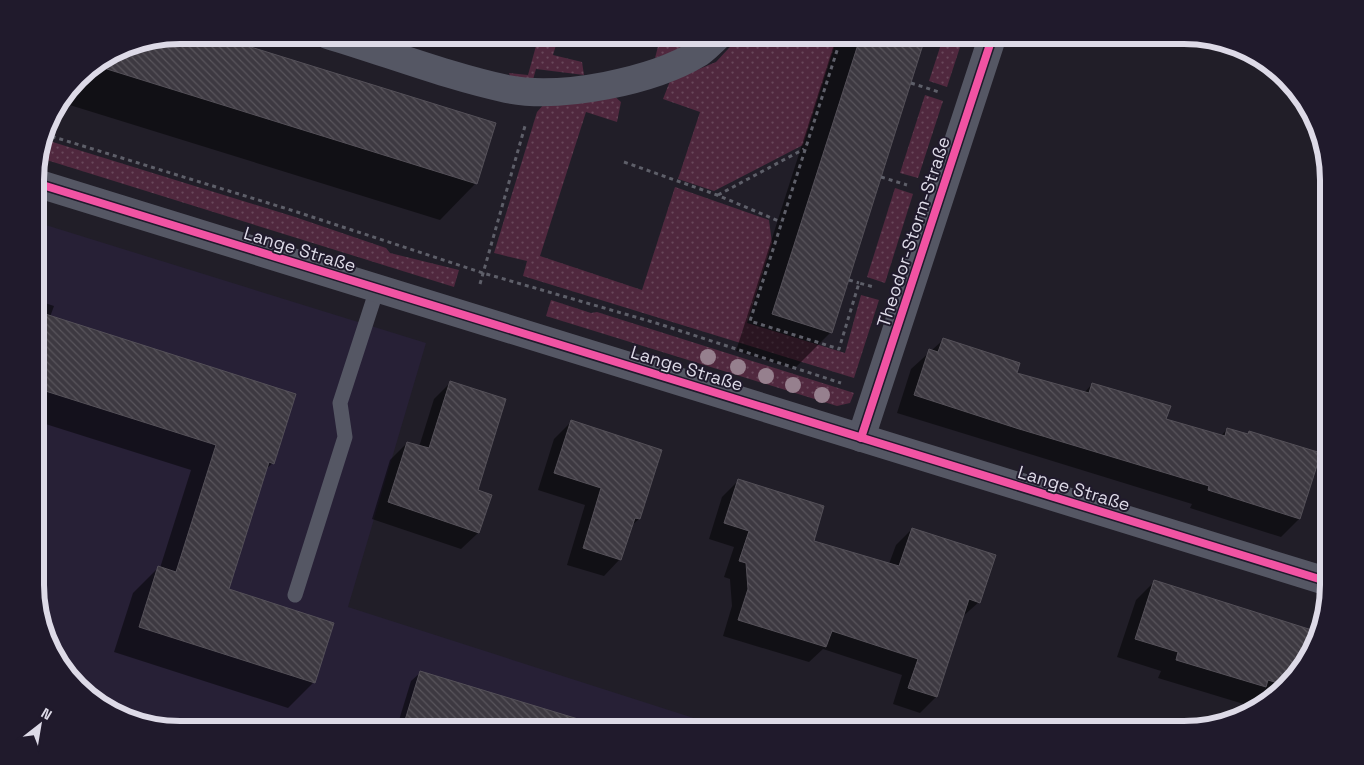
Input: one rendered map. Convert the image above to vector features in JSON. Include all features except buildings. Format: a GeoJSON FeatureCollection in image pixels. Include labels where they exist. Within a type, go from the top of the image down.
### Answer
{"type":"FeatureCollection","features":[{"type":"Feature","properties":{"kind":"street"},"geometry":{"type":"LineString","coordinates":[[357,44],[473,80],[509,89],[535,92],[611,84],[658,72],[700,52],[709,44]]}},
{"type":"Feature","properties":{"kind":"street","name":"Theodor-Storm-Straße"},"geometry":{"type":"LineString","coordinates":[[861,438],[990,44]]}},
{"type":"Feature","properties":{"kind":"street","name":"Lange Straße"},"geometry":{"type":"LineString","coordinates":[[44,185],[1320,579]]}},
{"type":"Feature","properties":{"kind":"lane"},"geometry":{"type":"LineString","coordinates":[[296,595],[345,436],[340,403],[377,289]]}},
{"type":"Feature","properties":{"kind":"path"},"geometry":{"type":"LineString","coordinates":[[839,44],[750,321],[839,349],[859,283]]}},
{"type":"Feature","properties":{"kind":"path"},"geometry":{"type":"LineString","coordinates":[[472,318],[483,272],[535,92]]}},
{"type":"Feature","properties":{"kind":"path"},"geometry":{"type":"LineString","coordinates":[[51,136],[483,272],[656,323],[875,394]]}},
{"type":"Feature","properties":{"kind":"path"},"geometry":{"type":"LineString","coordinates":[[717,195],[804,149]]}},
{"type":"Feature","properties":{"kind":"path"},"geometry":{"type":"LineString","coordinates":[[624,162],[717,195],[781,222]]}},
{"type":"Feature","properties":{"kind":"path"},"geometry":{"type":"LineString","coordinates":[[849,280],[906,298]]}},
{"type":"Feature","properties":{"kind":"shaded area"},"geometry":{"type":"Polygon","coordinates":[[[537,44],[556,44],[553,55],[582,62],[584,75],[536,69],[532,83],[511,80],[509,73],[528,75],[537,44]]]}},
{"type":"Feature","properties":{"kind":"shaded area"},"geometry":{"type":"Polygon","coordinates":[[[659,44],[693,44],[682,50],[655,58],[659,44]]]}},
{"type":"Feature","properties":{"kind":"shaded area"},"geometry":{"type":"Polygon","coordinates":[[[733,44],[835,44],[803,145],[714,191],[678,179],[700,112],[663,99],[670,81],[716,62],[733,44]]]}},
{"type":"Feature","properties":{"kind":"shaded area"},"geometry":{"type":"Polygon","coordinates":[[[941,44],[961,44],[947,87],[929,81],[941,44]]]}},
{"type":"Feature","properties":{"kind":"shaded area"},"geometry":{"type":"Polygon","coordinates":[[[613,95],[621,102],[617,122],[586,112],[540,256],[642,290],[675,187],[769,220],[772,243],[747,323],[845,353],[861,295],[879,300],[854,378],[523,276],[527,261],[494,253],[537,112],[545,103],[613,95]]]}},
{"type":"Feature","properties":{"kind":"shaded area"},"geometry":{"type":"Polygon","coordinates":[[[925,95],[943,101],[918,178],[900,173],[925,95]]]}},
{"type":"Feature","properties":{"kind":"shaded area"},"geometry":{"type":"Polygon","coordinates":[[[49,141],[295,217],[386,248],[390,253],[459,270],[454,287],[45,160],[48,144],[49,141]]]}},
{"type":"Feature","properties":{"kind":"shaded area"},"geometry":{"type":"Polygon","coordinates":[[[895,188],[913,194],[885,283],[867,277],[895,188]]]}},
{"type":"Feature","properties":{"kind":"shaded area"},"geometry":{"type":"Polygon","coordinates":[[[44,224],[426,343],[348,607],[703,721],[179,721],[144,717],[127,711],[111,703],[90,688],[77,675],[62,654],[48,621],[45,603],[44,224]]]}},
{"type":"Feature","properties":{"kind":"shaded area"},"geometry":{"type":"Polygon","coordinates":[[[551,300],[591,313],[597,312],[854,393],[850,403],[837,406],[546,316],[551,300]]]}},
{"type":"Feature","properties":{"kind":"cycle path"},"geometry":{"type":"LineString","coordinates":[[861,438],[990,44]]}},
{"type":"Feature","properties":{"kind":"cycle path"},"geometry":{"type":"LineString","coordinates":[[44,185],[1320,579]]}}]}
